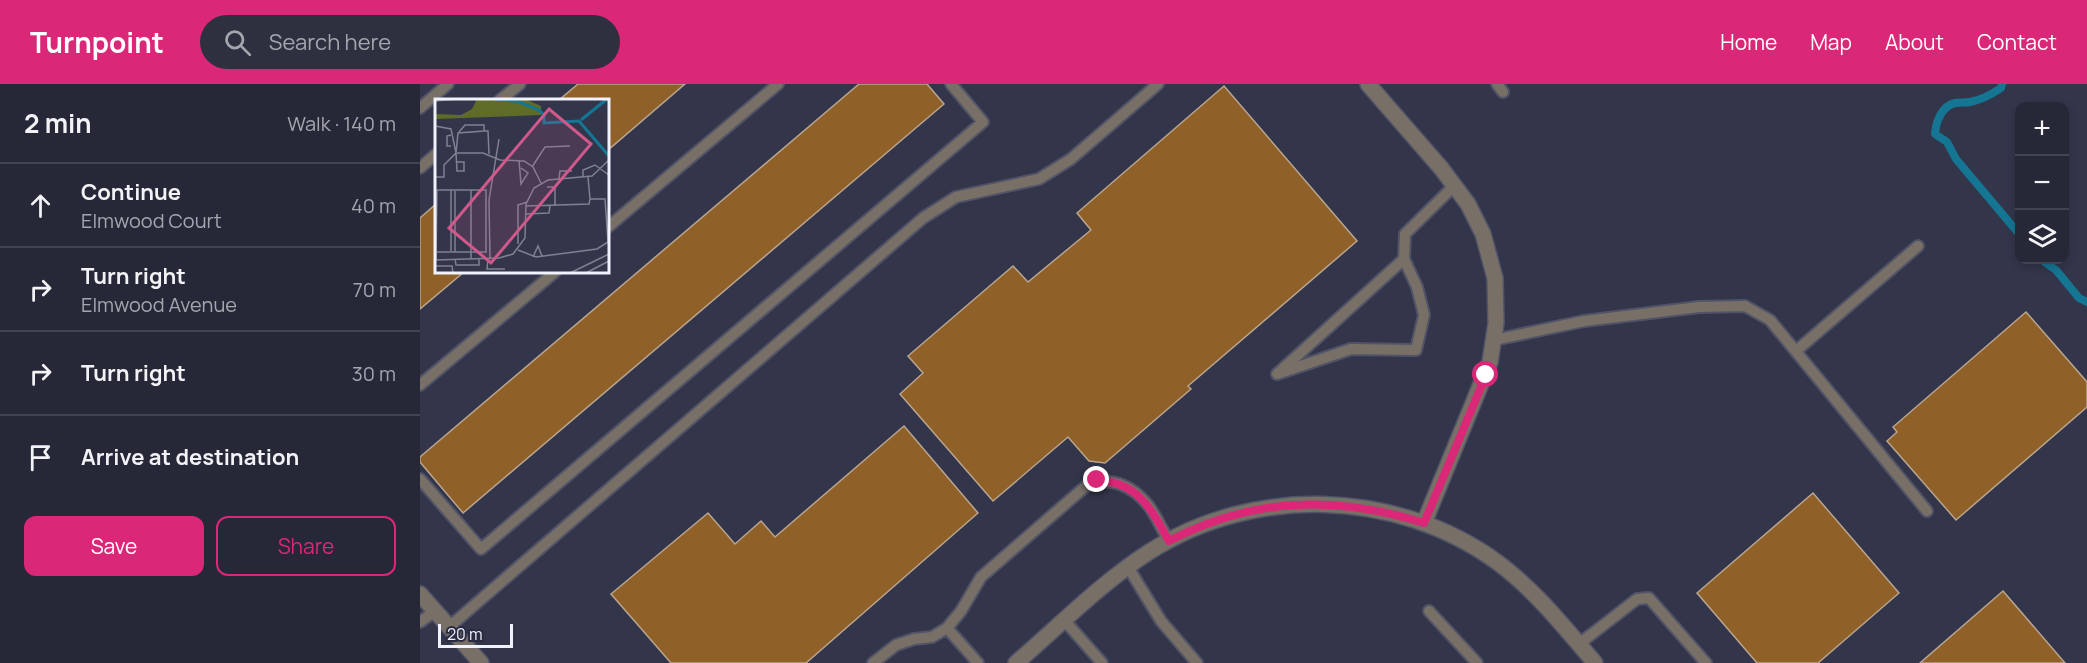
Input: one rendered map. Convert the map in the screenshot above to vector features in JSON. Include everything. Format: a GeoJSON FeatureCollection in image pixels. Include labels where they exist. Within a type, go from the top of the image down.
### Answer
{"type":"FeatureCollection","features":[{"type":"Feature","properties":{"kind":"street"},"geometry":{"type":"LineString","coordinates":[[1368,84],[1455,185],[1474,213],[1493,267],[1497,301],[1494,340],[1486,375],[1424,523]]}},
{"type":"Feature","properties":{"kind":"street"},"geometry":{"type":"LineString","coordinates":[[1016,663],[1128,567],[1169,541],[1190,530],[1234,515],[1302,504],[1371,508],[1424,523],[1458,538],[1497,562],[1539,598],[1595,663]]}},
{"type":"Feature","properties":{"kind":"street"},"geometry":{"type":"LineString","coordinates":[[420,594],[481,663]]}},
{"type":"Feature","properties":{"kind":"lane"},"geometry":{"type":"LineString","coordinates":[[420,108],[448,84]]}},
{"type":"Feature","properties":{"kind":"lane"},"geometry":{"type":"LineString","coordinates":[[501,99],[520,84]]}},
{"type":"Feature","properties":{"kind":"lane"},"geometry":{"type":"LineString","coordinates":[[609,226],[778,84]]}},
{"type":"Feature","properties":{"kind":"lane"},"geometry":{"type":"LineString","coordinates":[[420,479],[481,549],[983,122],[951,84]]}},
{"type":"Feature","properties":{"kind":"lane"},"geometry":{"type":"LineString","coordinates":[[449,627],[923,218],[956,197],[1039,179],[1071,159],[1158,84]]}},
{"type":"Feature","properties":{"kind":"lane"},"geometry":{"type":"LineString","coordinates":[[420,168],[435,155]]}},
{"type":"Feature","properties":{"kind":"lane"},"geometry":{"type":"LineString","coordinates":[[1404,260],[1277,374],[1351,349],[1416,350],[1424,315],[1417,287],[1404,260],[1405,234],[1455,185]]}},
{"type":"Feature","properties":{"kind":"lane"},"geometry":{"type":"LineString","coordinates":[[1796,351],[1918,246]]}},
{"type":"Feature","properties":{"kind":"lane"},"geometry":{"type":"LineString","coordinates":[[420,385],[554,273]]}},
{"type":"Feature","properties":{"kind":"lane"},"geometry":{"type":"LineString","coordinates":[[1494,340],[1584,321],[1699,307],[1745,306],[1770,320],[1927,511]]}},
{"type":"Feature","properties":{"kind":"lane"},"geometry":{"type":"LineString","coordinates":[[873,663],[896,645],[933,636],[947,628],[961,611],[981,577],[1086,486],[1097,480],[1121,484],[1148,504],[1169,541]]}},
{"type":"Feature","properties":{"kind":"lane"},"geometry":{"type":"LineString","coordinates":[[1128,567],[1161,621],[1197,663]]}},
{"type":"Feature","properties":{"kind":"lane"},"geometry":{"type":"LineString","coordinates":[[1579,644],[1638,599],[1649,598],[1706,663]]}},
{"type":"Feature","properties":{"kind":"lane"},"geometry":{"type":"LineString","coordinates":[[420,622],[435,611]]}},
{"type":"Feature","properties":{"kind":"lane"},"geometry":{"type":"LineString","coordinates":[[1429,611],[1476,663]]}},
{"type":"Feature","properties":{"kind":"lane"},"geometry":{"type":"LineString","coordinates":[[1065,621],[1102,663]]}},
{"type":"Feature","properties":{"kind":"lane"},"geometry":{"type":"LineString","coordinates":[[947,628],[978,663]]}},
{"type":"Feature","properties":{"kind":"building"},"geometry":{"type":"Polygon","coordinates":[[[578,84],[685,84],[609,149],[609,99],[560,99],[578,84]]]}},
{"type":"Feature","properties":{"kind":"building"},"geometry":{"type":"Polygon","coordinates":[[[859,84],[927,84],[944,104],[463,513],[420,462],[420,457],[859,84]]]}},
{"type":"Feature","properties":{"kind":"building"},"geometry":{"type":"Polygon","coordinates":[[[1224,86],[1357,241],[1188,386],[1191,389],[1105,463],[1089,461],[1068,437],[993,501],[900,394],[923,373],[908,356],[1013,266],[1028,282],[1091,230],[1077,213],[1224,86]]]}},
{"type":"Feature","properties":{"kind":"building"},"geometry":{"type":"Polygon","coordinates":[[[435,205],[435,273],[463,273],[420,309],[420,218],[435,205]]]}},
{"type":"Feature","properties":{"kind":"building"},"geometry":{"type":"Polygon","coordinates":[[[2026,312],[2087,382],[2087,407],[1956,520],[1887,441],[1897,432],[1893,427],[2026,312]]]}},
{"type":"Feature","properties":{"kind":"building"},"geometry":{"type":"Polygon","coordinates":[[[904,426],[978,513],[806,663],[671,663],[611,594],[708,513],[735,544],[761,521],[775,537],[904,426]]]}},
{"type":"Feature","properties":{"kind":"building"},"geometry":{"type":"Polygon","coordinates":[[[1813,493],[1899,593],[1818,663],[1757,663],[1697,593],[1813,493]]]}},
{"type":"Feature","properties":{"kind":"building"},"geometry":{"type":"Polygon","coordinates":[[[2003,591],[2065,663],[1920,663],[2003,591]]]}},
{"type":"Feature","properties":{"kind":"waterway"},"geometry":{"type":"LineString","coordinates":[[2002,84],[2001,88],[1990,95],[1947,107],[1938,119],[1935,134],[1947,142],[1956,159],[2015,229]]}},
{"type":"Feature","properties":{"kind":"waterway"},"geometry":{"type":"LineString","coordinates":[[2048,264],[2056,270],[2079,298],[2087,302]]}},
{"type":"Feature","properties":{"kind":"route"},"geometry":{"type":"LineString","coordinates":[[1097,480],[1121,484],[1148,504],[1169,541],[1190,530],[1234,515],[1302,504],[1371,508],[1424,523],[1486,375]]}}]}
